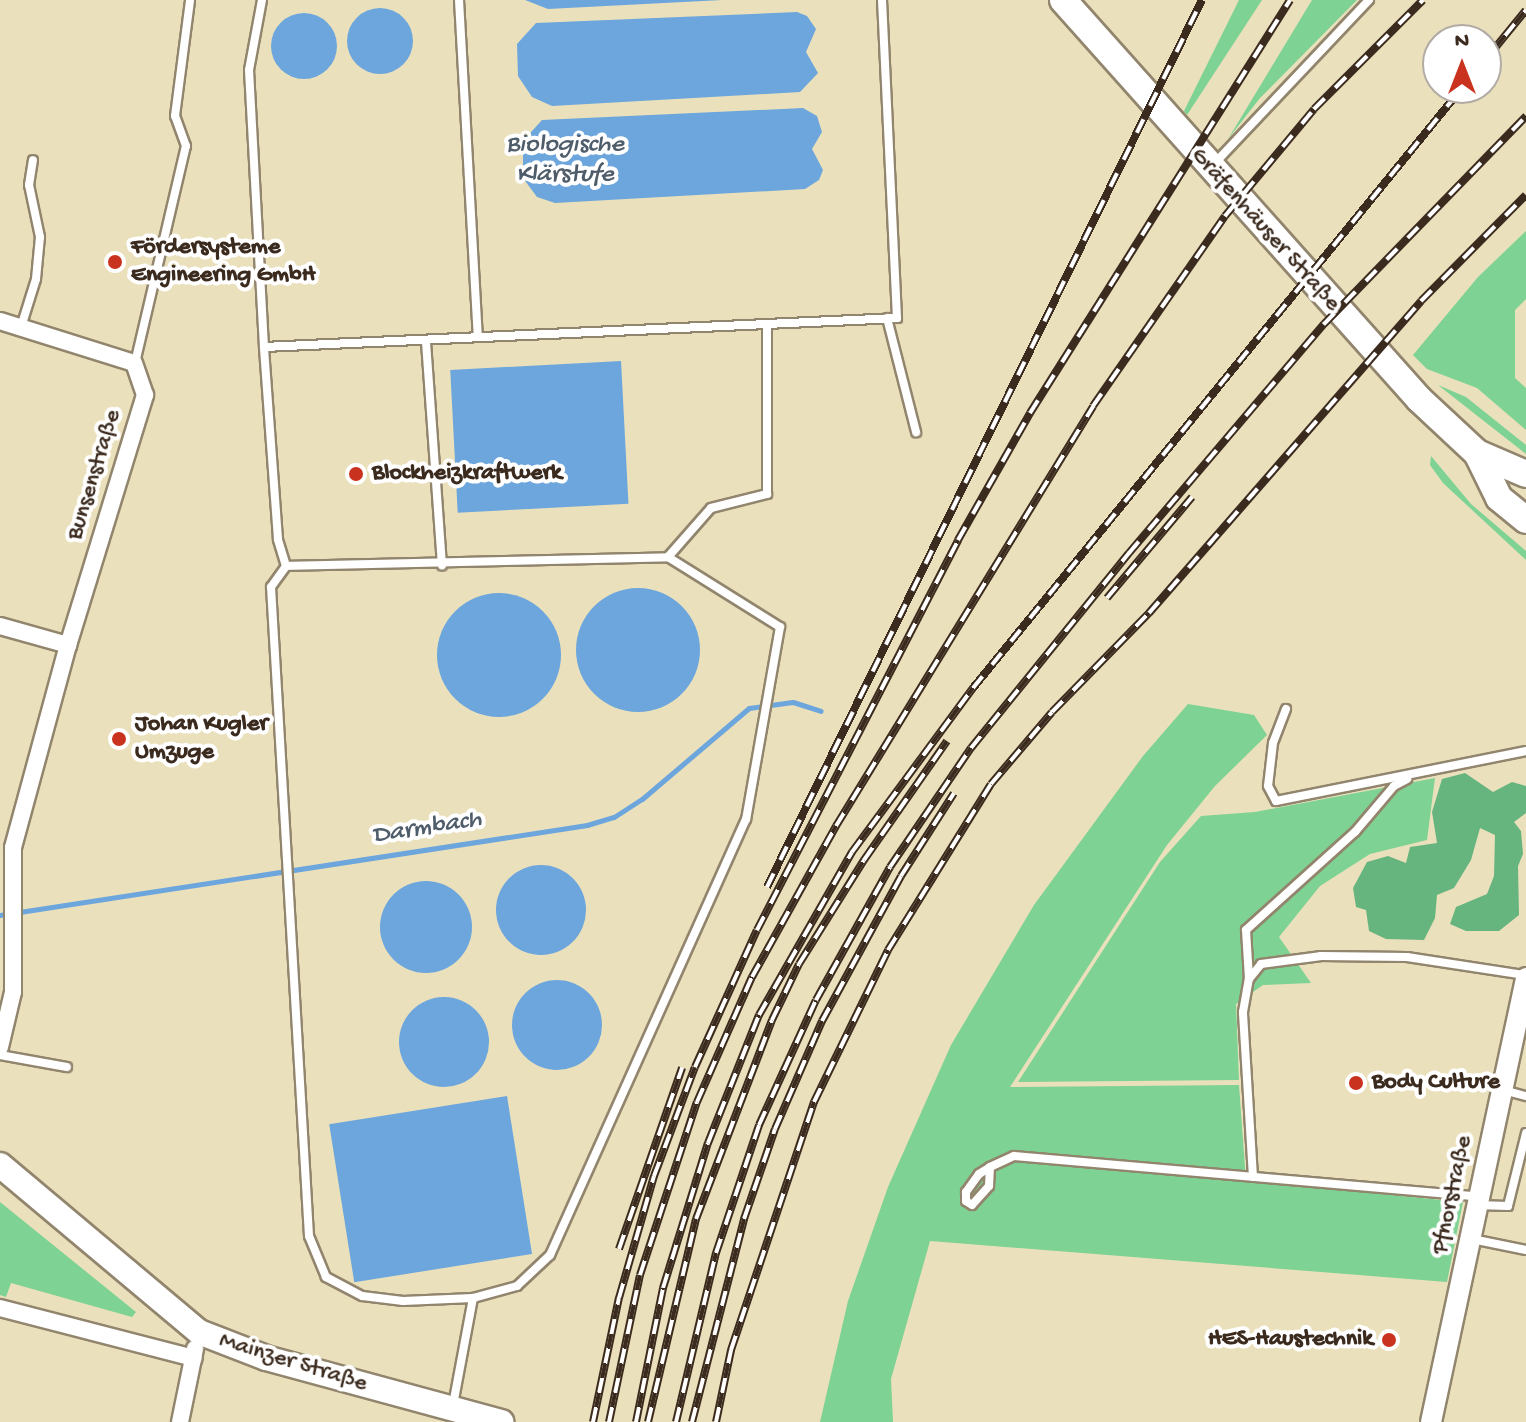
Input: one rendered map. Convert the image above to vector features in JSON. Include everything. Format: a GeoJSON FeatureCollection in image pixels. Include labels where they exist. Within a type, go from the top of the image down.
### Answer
{"type":"FeatureCollection","features":[{"type":"Feature","properties":{"kind":"main road","name":"Gräfenhäuser Straße"},"geometry":{"type":"LineString","coordinates":[[1063,0],[1210,169],[1410,389],[1477,453],[1499,498],[1526,520]]}},
{"type":"Feature","properties":{"kind":"main road","name":"Gräfenhäuser Straße"},"geometry":{"type":"LineString","coordinates":[[1477,453],[1525,473]]}},
{"type":"Feature","properties":{"kind":"main road","name":"Mainzer Straße"},"geometry":{"type":"LineString","coordinates":[[5,1173],[199,1332],[266,1358],[501,1422]]}},
{"type":"Feature","properties":{"kind":"street"},"geometry":{"type":"LineString","coordinates":[[0,321],[134,363]]}},
{"type":"Feature","properties":{"kind":"street","name":"Bunsenstraße"},"geometry":{"type":"LineString","coordinates":[[0,1047],[13,992],[9,884],[13,848],[68,645],[145,395],[134,363]]}},
{"type":"Feature","properties":{"kind":"street"},"geometry":{"type":"LineString","coordinates":[[0,626],[68,645]]}},
{"type":"Feature","properties":{"kind":"street","name":"Pfnorstraße"},"geometry":{"type":"LineString","coordinates":[[1431,1422],[1526,977]]}},
{"type":"Feature","properties":{"kind":"street"},"geometry":{"type":"LineString","coordinates":[[0,1308],[194,1358]]}},
{"type":"Feature","properties":{"kind":"street"},"geometry":{"type":"LineString","coordinates":[[180,1422],[199,1332]]}},
{"type":"Feature","properties":{"kind":"lane"},"geometry":{"type":"LineString","coordinates":[[134,363],[186,146],[175,116],[190,0]]}},
{"type":"Feature","properties":{"kind":"lane"},"geometry":{"type":"LineString","coordinates":[[262,0],[249,70],[278,539],[286,566]]}},
{"type":"Feature","properties":{"kind":"lane"},"geometry":{"type":"LineString","coordinates":[[459,0],[478,335]]}},
{"type":"Feature","properties":{"kind":"lane"},"geometry":{"type":"LineString","coordinates":[[264,347],[426,342],[478,335],[897,318],[882,0]]}},
{"type":"Feature","properties":{"kind":"lane"},"geometry":{"type":"LineString","coordinates":[[1210,169],[1369,0]]}},
{"type":"Feature","properties":{"kind":"lane"},"geometry":{"type":"LineString","coordinates":[[21,327],[36,279],[40,237],[29,185],[33,160]]}},
{"type":"Feature","properties":{"kind":"lane"},"geometry":{"type":"LineString","coordinates":[[887,318],[916,432]]}},
{"type":"Feature","properties":{"kind":"lane"},"geometry":{"type":"LineString","coordinates":[[668,557],[711,508],[767,494],[767,324]]}},
{"type":"Feature","properties":{"kind":"lane"},"geometry":{"type":"LineString","coordinates":[[426,342],[442,565]]}},
{"type":"Feature","properties":{"kind":"lane"},"geometry":{"type":"LineString","coordinates":[[668,557],[780,627],[765,732],[746,819],[674,969],[557,1241],[531,1277],[473,1298],[403,1301],[362,1296],[326,1277],[314,1256],[269,609],[271,587],[286,566],[442,565],[668,557]]}},
{"type":"Feature","properties":{"kind":"lane"},"geometry":{"type":"LineString","coordinates":[[1286,709],[1273,743],[1268,786],[1276,801],[1526,751]]}},
{"type":"Feature","properties":{"kind":"lane"},"geometry":{"type":"LineString","coordinates":[[1253,1177],[1243,1012],[1249,979],[1246,930],[1355,832],[1394,786],[1420,773]]}},
{"type":"Feature","properties":{"kind":"lane"},"geometry":{"type":"LineString","coordinates":[[1249,979],[1261,964],[1321,956],[1407,957],[1526,977]]}},
{"type":"Feature","properties":{"kind":"lane"},"geometry":{"type":"LineString","coordinates":[[0,1055],[67,1067]]}},
{"type":"Feature","properties":{"kind":"lane"},"geometry":{"type":"LineString","coordinates":[[1502,1090],[1526,1096]]}},
{"type":"Feature","properties":{"kind":"lane"},"geometry":{"type":"LineString","coordinates":[[990,1167],[1014,1156],[1253,1177],[1508,1206],[1526,1133]]}},
{"type":"Feature","properties":{"kind":"lane"},"geometry":{"type":"LineString","coordinates":[[1470,1239],[1526,1250]]}},
{"type":"Feature","properties":{"kind":"lane"},"geometry":{"type":"LineString","coordinates":[[452,1409],[473,1298]]}},
{"type":"Feature","properties":{"kind":"green space"},"geometry":{"type":"Polygon","coordinates":[[[1239,0],[1262,0],[1187,115],[1184,111],[1239,0]]]}},
{"type":"Feature","properties":{"kind":"green space"},"geometry":{"type":"Polygon","coordinates":[[[1312,0],[1357,0],[1260,98],[1228,139],[1312,0]]]}},
{"type":"Feature","properties":{"kind":"green space"},"geometry":{"type":"Polygon","coordinates":[[[1526,231],[1526,299],[1515,310],[1515,378],[1526,388],[1526,430],[1477,388],[1427,369],[1413,355],[1478,277],[1526,231]]]}},
{"type":"Feature","properties":{"kind":"green space"},"geometry":{"type":"Polygon","coordinates":[[[1438,385],[1466,397],[1526,445],[1526,454],[1438,385]]]}},
{"type":"Feature","properties":{"kind":"green space"},"geometry":{"type":"Polygon","coordinates":[[[1431,456],[1471,504],[1526,551],[1526,560],[1443,483],[1430,465],[1431,456]]]}},
{"type":"Feature","properties":{"kind":"green space"},"geometry":{"type":"Polygon","coordinates":[[[1188,704],[1254,715],[1267,735],[1215,786],[1167,845],[1010,1087],[1239,1085],[1246,1181],[1463,1202],[1447,1282],[930,1241],[891,1379],[893,1422],[820,1422],[848,1301],[888,1187],[951,1045],[1034,905],[1143,756],[1188,704]]]}},
{"type":"Feature","properties":{"kind":"green space"},"geometry":{"type":"Polygon","coordinates":[[[1465,773],[1493,792],[1512,782],[1526,786],[1526,813],[1514,822],[1521,831],[1523,854],[1518,866],[1519,915],[1499,931],[1466,931],[1450,924],[1456,907],[1487,894],[1494,876],[1495,835],[1480,828],[1471,860],[1454,888],[1437,895],[1435,918],[1424,940],[1386,939],[1369,931],[1366,910],[1356,907],[1353,888],[1367,862],[1388,856],[1406,863],[1410,847],[1437,843],[1432,812],[1442,779],[1465,773]]]}},
{"type":"Feature","properties":{"kind":"green space"},"geometry":{"type":"Polygon","coordinates":[[[1435,778],[1427,840],[1370,854],[1320,886],[1279,937],[1311,983],[1263,985],[1236,1004],[1239,1080],[1018,1082],[1160,862],[1201,816],[1255,812],[1435,778]]]}},
{"type":"Feature","properties":{"kind":"green space"},"geometry":{"type":"Polygon","coordinates":[[[0,1202],[136,1312],[132,1317],[11,1283],[6,1297],[0,1295],[0,1202]]]}},
{"type":"Feature","properties":{"kind":"water"},"geometry":{"type":"Polygon","coordinates":[[[525,0],[722,0],[548,9],[525,0]]]}},
{"type":"Feature","properties":{"kind":"water"},"geometry":{"type":"Polygon","coordinates":[[[380,8],[393,10],[408,23],[413,41],[411,54],[398,69],[380,74],[367,72],[352,59],[347,41],[349,28],[362,13],[380,8]]]}},
{"type":"Feature","properties":{"kind":"water","name":"Biologische Klärstufe"},"geometry":{"type":"Polygon","coordinates":[[[797,12],[807,16],[816,29],[806,52],[818,73],[800,92],[552,106],[532,97],[518,76],[517,44],[536,23],[797,12]]]}},
{"type":"Feature","properties":{"kind":"water"},"geometry":{"type":"Polygon","coordinates":[[[304,13],[317,15],[327,23],[335,33],[335,59],[327,69],[317,77],[304,79],[291,77],[281,69],[273,59],[271,46],[273,33],[281,23],[291,15],[304,13]]]}},
{"type":"Feature","properties":{"kind":"water","name":"Biologische Klärstufe"},"geometry":{"type":"Polygon","coordinates":[[[803,108],[817,116],[822,132],[812,149],[823,170],[819,180],[805,189],[555,203],[537,197],[523,178],[523,141],[542,120],[803,108]]]}},
{"type":"Feature","properties":{"kind":"water"},"geometry":{"type":"Polygon","coordinates":[[[621,361],[628,504],[458,513],[450,370],[621,361]]]}},
{"type":"Feature","properties":{"kind":"water"},"geometry":{"type":"Polygon","coordinates":[[[638,588],[662,593],[682,606],[695,626],[700,650],[695,674],[682,694],[662,707],[638,712],[614,707],[594,694],[581,674],[576,650],[581,626],[594,606],[614,593],[638,588]]]}},
{"type":"Feature","properties":{"kind":"water"},"geometry":{"type":"Polygon","coordinates":[[[499,593],[523,598],[543,611],[556,631],[561,655],[556,679],[543,699],[523,712],[499,717],[475,712],[455,699],[442,679],[437,655],[442,631],[455,611],[475,598],[499,593]]]}},
{"type":"Feature","properties":{"kind":"water"},"geometry":{"type":"Polygon","coordinates":[[[541,865],[558,868],[573,878],[583,893],[586,910],[583,927],[573,942],[558,952],[541,955],[524,952],[509,942],[499,927],[496,910],[499,893],[509,878],[524,868],[541,865]]]}},
{"type":"Feature","properties":{"kind":"water"},"geometry":{"type":"Polygon","coordinates":[[[426,881],[443,885],[458,895],[468,910],[472,927],[468,944],[458,959],[443,969],[426,973],[409,969],[394,959],[384,944],[380,927],[384,910],[394,895],[409,885],[426,881]]]}},
{"type":"Feature","properties":{"kind":"water"},"geometry":{"type":"Polygon","coordinates":[[[557,980],[574,983],[589,993],[599,1008],[602,1025],[599,1042],[589,1057],[574,1067],[557,1070],[540,1067],[525,1057],[515,1042],[512,1025],[515,1008],[525,993],[540,983],[557,980]]]}},
{"type":"Feature","properties":{"kind":"water"},"geometry":{"type":"Polygon","coordinates":[[[444,997],[461,1000],[476,1010],[486,1025],[489,1042],[486,1059],[476,1074],[461,1084],[444,1087],[427,1084],[412,1074],[402,1059],[399,1042],[402,1025],[412,1010],[427,1000],[444,997]]]}},
{"type":"Feature","properties":{"kind":"water"},"geometry":{"type":"Polygon","coordinates":[[[507,1096],[532,1254],[354,1282],[329,1124],[507,1096]]]}},
{"type":"Feature","properties":{"kind":"waterway","name":"Darmbach"},"geometry":{"type":"LineString","coordinates":[[0,915],[587,825],[614,817],[642,799],[749,708],[793,702],[821,711]]}},
{"type":"Feature","properties":{"kind":"railway"},"geometry":{"type":"LineString","coordinates":[[767,887],[1202,0]]}},
{"type":"Feature","properties":{"kind":"railway"},"geometry":{"type":"LineString","coordinates":[[593,1422],[619,1298],[654,1176],[695,1067],[757,930],[958,540],[1030,413],[1290,0]]}},
{"type":"Feature","properties":{"kind":"railway"},"geometry":{"type":"LineString","coordinates":[[609,1422],[640,1275],[697,1102],[752,977],[836,826],[1093,406],[1225,216],[1314,109],[1423,0]]}},
{"type":"Feature","properties":{"kind":"railway"},"geometry":{"type":"LineString","coordinates":[[1502,39],[1526,10]]}},
{"type":"Feature","properties":{"kind":"railway"},"geometry":{"type":"LineString","coordinates":[[636,1422],[663,1288],[708,1143],[759,1015],[852,852],[973,688],[1449,104]]}},
{"type":"Feature","properties":{"kind":"railway"},"geometry":{"type":"LineString","coordinates":[[676,1422],[716,1253],[759,1125],[816,1000],[890,867],[971,748],[1129,553],[1324,324],[1526,116]]}},
{"type":"Feature","properties":{"kind":"railway"},"geometry":{"type":"LineString","coordinates":[[716,1422],[731,1350],[814,1102],[888,950],[991,784],[1052,712],[1149,613],[1421,301],[1526,195]]}},
{"type":"Feature","properties":{"kind":"railway"},"geometry":{"type":"LineString","coordinates":[[1107,598],[1192,497]]}},
{"type":"Feature","properties":{"kind":"railway"},"geometry":{"type":"LineString","coordinates":[[648,1422],[696,1219],[772,1020],[799,964],[864,860],[947,741]]}},
{"type":"Feature","properties":{"kind":"railway"},"geometry":{"type":"LineString","coordinates":[[692,1422],[744,1219],[775,1129],[822,1021],[901,876],[954,793]]}},
{"type":"Feature","properties":{"kind":"railway"},"geometry":{"type":"LineString","coordinates":[[619,1249],[682,1068]]}},
{"type":"Feature","properties":{"kind":"place","name":"Fördersysteme Engineering GmbH"},"geometry":{"type":"Point","coordinates":[115,262]}},
{"type":"Feature","properties":{"kind":"place","name":"Blockheizkraftwerk"},"geometry":{"type":"Point","coordinates":[356,474]}},
{"type":"Feature","properties":{"kind":"place","name":"Johan Kugler Umzuge"},"geometry":{"type":"Point","coordinates":[119,739]}},
{"type":"Feature","properties":{"kind":"place","name":"Body Culture"},"geometry":{"type":"Point","coordinates":[1356,1083]}},
{"type":"Feature","properties":{"kind":"place","name":"HES-Haustechnik"},"geometry":{"type":"Point","coordinates":[1389,1340]}}]}
